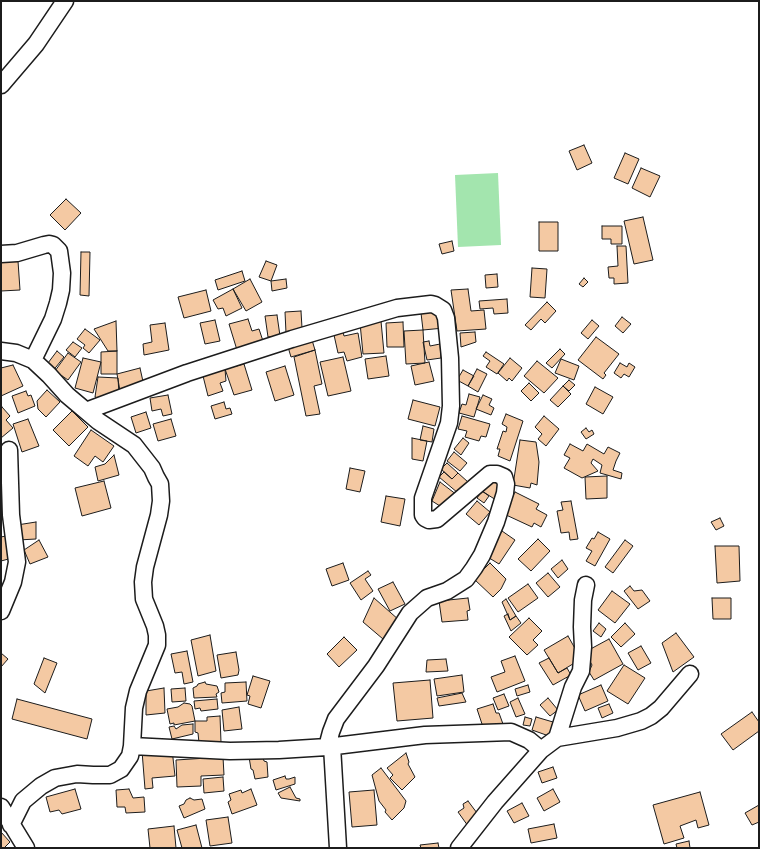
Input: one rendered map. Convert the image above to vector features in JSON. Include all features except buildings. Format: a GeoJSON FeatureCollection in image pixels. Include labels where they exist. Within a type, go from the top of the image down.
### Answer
{"type":"FeatureCollection","features":[{"type":"Feature","properties":{"kind":"street"},"geometry":{"type":"LineString","coordinates":[[1,85],[36,44],[65,1]]}},
{"type":"Feature","properties":{"kind":"street"},"geometry":{"type":"LineString","coordinates":[[1,254],[16,254],[49,244],[53,244],[59,251],[62,273],[61,290],[58,303],[53,319],[33,360]]}},
{"type":"Feature","properties":{"kind":"street"},"geometry":{"type":"LineString","coordinates":[[86,411],[202,368],[292,339],[397,308],[431,304],[443,310],[446,318],[450,358],[451,406],[449,422],[423,498],[423,514],[425,518],[429,520],[437,519],[490,474],[497,474],[504,477],[506,484],[505,493],[496,522],[482,555],[466,579],[447,591],[427,598],[410,613],[376,666],[336,719],[330,747],[338,848]]}},
{"type":"Feature","properties":{"kind":"street"},"geometry":{"type":"LineString","coordinates":[[1,350],[16,353],[33,360],[67,395],[86,411],[98,421],[134,445],[152,468],[160,484],[161,493],[159,516],[145,567],[143,582],[144,599],[155,626],[157,645],[138,691],[133,719],[130,756],[126,763],[116,773],[106,776],[77,774],[55,778],[41,786],[23,802],[11,825]]}},
{"type":"Feature","properties":{"kind":"street"},"geometry":{"type":"LineString","coordinates":[[1,610],[13,582],[17,562],[11,515],[9,450]]}},
{"type":"Feature","properties":{"kind":"street"},"geometry":{"type":"LineString","coordinates":[[557,738],[573,687],[581,671],[583,647],[583,600],[586,585]]}},
{"type":"Feature","properties":{"kind":"street"},"geometry":{"type":"LineString","coordinates":[[459,848],[495,802],[541,750],[557,738],[617,728],[641,721],[661,708],[690,674]]}},
{"type":"Feature","properties":{"kind":"street"},"geometry":{"type":"LineString","coordinates":[[132,746],[230,751],[330,747],[425,735],[511,732],[529,740],[541,750]]}},
{"type":"Feature","properties":{"kind":"street"},"geometry":{"type":"LineString","coordinates":[[1,807],[26,848]]}},
{"type":"Feature","properties":{"kind":"green space"},"geometry":{"type":"Polygon","coordinates":[[[498,173],[501,245],[458,247],[455,175],[498,173]]]}}]}
